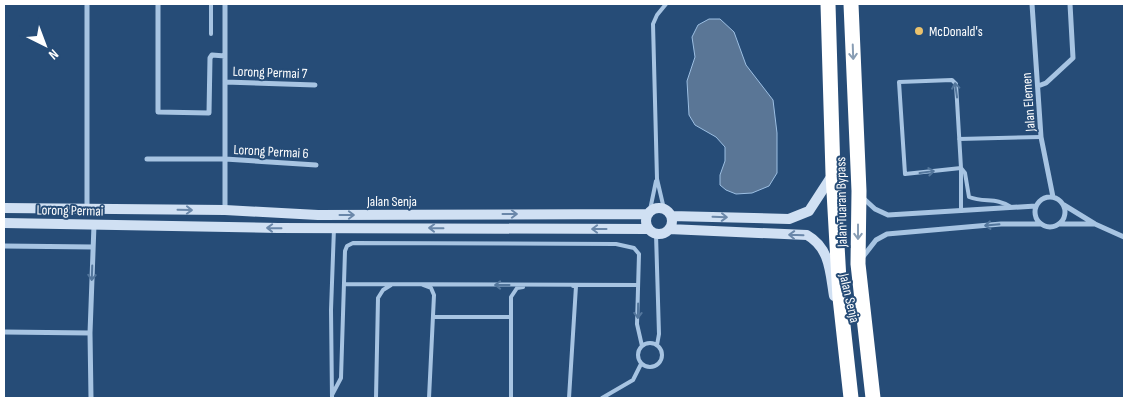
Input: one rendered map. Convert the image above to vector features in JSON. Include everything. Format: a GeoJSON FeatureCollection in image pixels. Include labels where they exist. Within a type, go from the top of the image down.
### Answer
{"type":"FeatureCollection","features":[{"type":"Feature","properties":{"kind":"highway","name":"Jalan Tuaran Bypass"},"geometry":{"type":"LineString","coordinates":[[828,4],[833,174],[844,333],[851,398]]}},
{"type":"Feature","properties":{"kind":"highway"},"geometry":{"type":"LineString","coordinates":[[831,58],[836,50],[835,4]]}},
{"type":"Feature","properties":{"kind":"highway","name":"Jalan Tuaran Bypass"},"geometry":{"type":"LineString","coordinates":[[851,4],[859,191],[858,264],[872,398]]}},
{"type":"Feature","properties":{"kind":"main road","name":"Jalan Senja"},"geometry":{"type":"LineString","coordinates":[[136,209],[225,210],[318,215],[649,212],[657,208],[668,212],[789,219],[809,210],[833,174]]}},
{"type":"Feature","properties":{"kind":"main road","name":"Lorong Permai"},"geometry":{"type":"LineString","coordinates":[[4,208],[136,209]]}},
{"type":"Feature","properties":{"kind":"main road"},"geometry":{"type":"LineString","coordinates":[[649,212],[645,222],[652,232]]}},
{"type":"Feature","properties":{"kind":"main road"},"geometry":{"type":"LineString","coordinates":[[668,212],[669,229]]}},
{"type":"Feature","properties":{"kind":"main road","name":"Lorong Permai"},"geometry":{"type":"LineString","coordinates":[[4,223],[137,224]]}},
{"type":"Feature","properties":{"kind":"main road","name":"Jalan Senja"},"geometry":{"type":"LineString","coordinates":[[137,224],[652,232],[663,234],[669,229],[807,235],[814,240],[828,257],[836,310],[844,333]]}},
{"type":"Feature","properties":{"kind":"street"},"geometry":{"type":"LineString","coordinates":[[87,4],[88,209]]}},
{"type":"Feature","properties":{"kind":"street"},"geometry":{"type":"LineString","coordinates":[[158,4],[158,112],[209,113],[210,58],[212,55],[225,56]]}},
{"type":"Feature","properties":{"kind":"street"},"geometry":{"type":"LineString","coordinates":[[225,4],[225,210]]}},
{"type":"Feature","properties":{"kind":"street","name":"Jalan Elemen"},"geometry":{"type":"LineString","coordinates":[[1032,4],[1041,137],[1053,197]]}},
{"type":"Feature","properties":{"kind":"street"},"geometry":{"type":"LineString","coordinates":[[1038,86],[1046,83],[1073,58],[1070,4]]}},
{"type":"Feature","properties":{"kind":"street","name":"Lorong Permai 7"},"geometry":{"type":"LineString","coordinates":[[225,82],[315,85]]}},
{"type":"Feature","properties":{"kind":"street","name":"Lorong Permai 6"},"geometry":{"type":"LineString","coordinates":[[147,159],[225,160],[316,165]]}},
{"type":"Feature","properties":{"kind":"street"},"geometry":{"type":"LineString","coordinates":[[859,191],[867,203],[888,215],[1036,206],[1046,197],[1053,197],[1094,224],[1124,237]]}},
{"type":"Feature","properties":{"kind":"street"},"geometry":{"type":"LineString","coordinates":[[1036,206],[1036,219],[1040,224]]}},
{"type":"Feature","properties":{"kind":"street"},"geometry":{"type":"LineString","coordinates":[[1060,224],[1065,212],[1064,206]]}},
{"type":"Feature","properties":{"kind":"street"},"geometry":{"type":"LineString","coordinates":[[91,398],[90,333],[94,224]]}},
{"type":"Feature","properties":{"kind":"street"},"geometry":{"type":"LineString","coordinates":[[858,264],[876,240],[887,234],[1001,224],[1040,224],[1053,227],[1060,224],[1094,224]]}},
{"type":"Feature","properties":{"kind":"street"},"geometry":{"type":"LineString","coordinates":[[4,246],[93,247]]}},
{"type":"Feature","properties":{"kind":"street"},"geometry":{"type":"LineString","coordinates":[[4,332],[90,333]]}},
{"type":"Feature","properties":{"kind":"lane"},"geometry":{"type":"LineString","coordinates":[[211,4],[211,34]]}},
{"type":"Feature","properties":{"kind":"lane"},"geometry":{"type":"LineString","coordinates":[[649,212],[657,179],[653,24],[657,15],[666,4]]}},
{"type":"Feature","properties":{"kind":"lane"},"geometry":{"type":"LineString","coordinates":[[961,168],[905,174],[899,82],[954,82],[961,168],[961,211]]}},
{"type":"Feature","properties":{"kind":"lane"},"geometry":{"type":"LineString","coordinates":[[959,139],[1041,137]]}},
{"type":"Feature","properties":{"kind":"lane"},"geometry":{"type":"LineString","coordinates":[[961,168],[965,173],[969,197],[977,200],[1001,200],[1011,207]]}},
{"type":"Feature","properties":{"kind":"lane"},"geometry":{"type":"LineString","coordinates":[[657,179],[668,212]]}},
{"type":"Feature","properties":{"kind":"lane"},"geometry":{"type":"LineString","coordinates":[[332,397],[331,310],[334,227]]}},
{"type":"Feature","properties":{"kind":"lane"},"geometry":{"type":"LineString","coordinates":[[641,364],[653,367],[659,363],[662,356],[657,345],[652,232]]}},
{"type":"Feature","properties":{"kind":"lane"},"geometry":{"type":"LineString","coordinates":[[332,397],[341,378],[344,251],[347,246],[353,243],[616,244],[634,248],[639,254],[637,324],[642,346],[638,357],[641,364],[633,380],[602,398]]}},
{"type":"Feature","properties":{"kind":"lane"},"geometry":{"type":"LineString","coordinates":[[344,284],[638,285]]}},
{"type":"Feature","properties":{"kind":"lane"},"geometry":{"type":"LineString","coordinates":[[376,398],[378,298],[390,284],[425,285],[431,288],[434,295],[429,398]]}},
{"type":"Feature","properties":{"kind":"lane"},"geometry":{"type":"LineString","coordinates":[[511,398],[511,297],[517,288],[576,286],[570,398]]}},
{"type":"Feature","properties":{"kind":"lane"},"geometry":{"type":"LineString","coordinates":[[433,316],[511,317]]}},
{"type":"Feature","properties":{"kind":"lane"},"geometry":{"type":"LineString","coordinates":[[642,346],[649,343],[657,345]]}},
{"type":"Feature","properties":{"kind":"water"},"geometry":{"type":"Polygon","coordinates":[[[709,19],[720,19],[734,32],[746,65],[773,100],[777,133],[777,173],[769,186],[752,193],[736,194],[720,185],[720,175],[725,161],[725,147],[716,137],[695,125],[689,115],[687,81],[695,57],[692,37],[698,25],[709,19]]]}},
{"type":"Feature","properties":{"kind":"place","name":"McDonald's"},"geometry":{"type":"Point","coordinates":[919,31]}}]}
